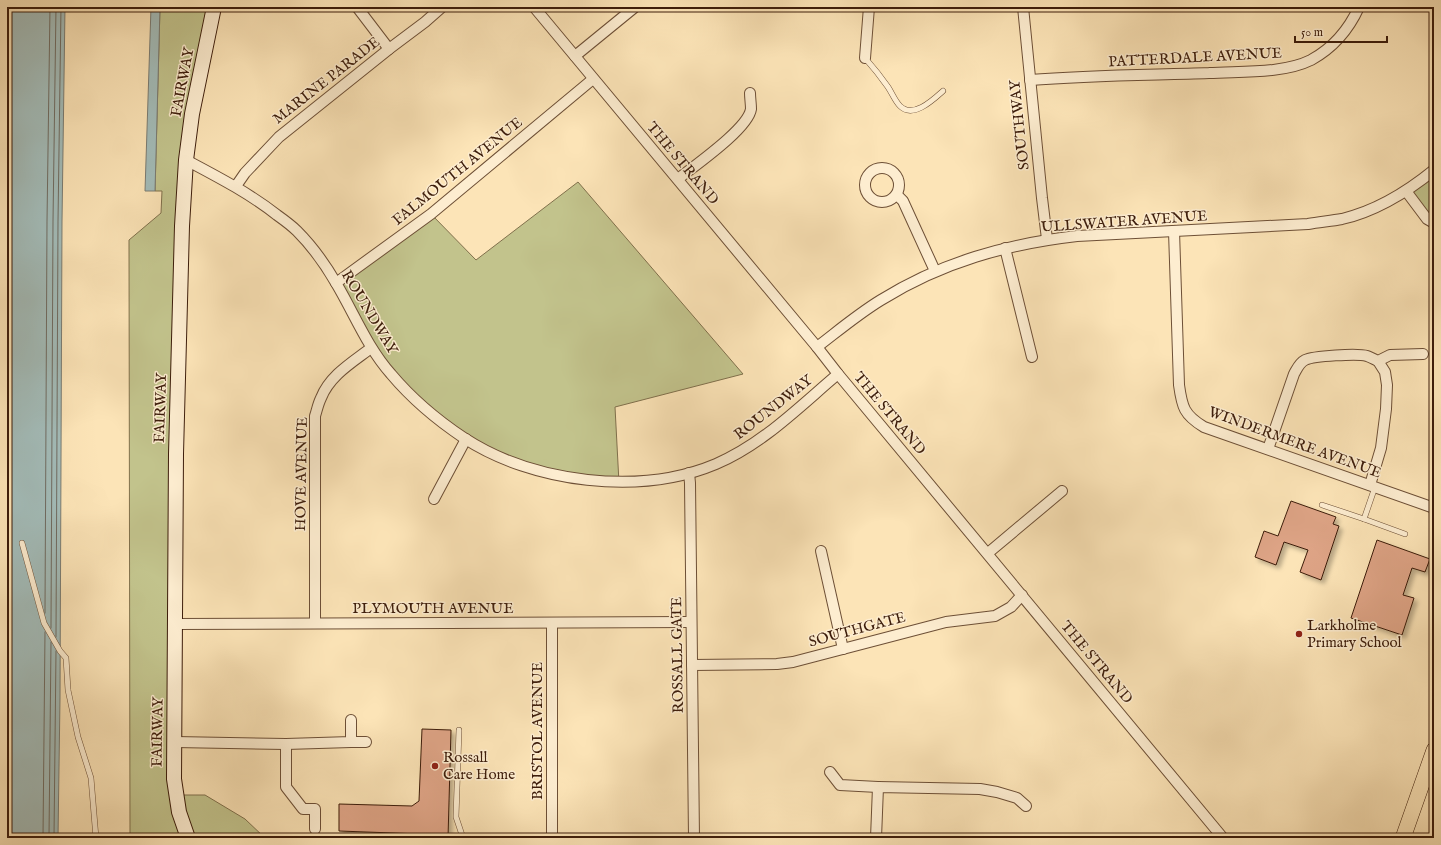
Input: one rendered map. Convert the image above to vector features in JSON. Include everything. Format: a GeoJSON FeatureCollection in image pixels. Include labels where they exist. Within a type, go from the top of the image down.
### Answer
{"type":"FeatureCollection","features":[{"type":"Feature","properties":{"kind":"main road"},"geometry":{"type":"LineString","coordinates":[[1403,838],[1434,750]]}},
{"type":"Feature","properties":{"kind":"street","name":"FAIRWAY"},"geometry":{"type":"LineString","coordinates":[[188,838],[179,812],[174,779],[176,454],[182,226],[186,160],[192,114],[214,7]]}},
{"type":"Feature","properties":{"kind":"street"},"geometry":{"type":"LineString","coordinates":[[357,7],[389,49]]}},
{"type":"Feature","properties":{"kind":"street","name":"MARINE PARADE"},"geometry":{"type":"LineString","coordinates":[[236,186],[245,173],[278,137],[442,7]]}},
{"type":"Feature","properties":{"kind":"street","name":"THE STRAND"},"geometry":{"type":"LineString","coordinates":[[534,7],[1223,838]]}},
{"type":"Feature","properties":{"kind":"street"},"geometry":{"type":"LineString","coordinates":[[575,56],[635,7]]}},
{"type":"Feature","properties":{"kind":"street"},"geometry":{"type":"LineString","coordinates":[[865,58],[869,7]]}},
{"type":"Feature","properties":{"kind":"street","name":"SOUTHWAY"},"geometry":{"type":"LineString","coordinates":[[1023,7],[1047,239]]}},
{"type":"Feature","properties":{"kind":"street","name":"PATTERDALE AVENUE"},"geometry":{"type":"LineString","coordinates":[[1030,80],[1249,71],[1290,67],[1311,60],[1327,49],[1343,35],[1359,7]]}},
{"type":"Feature","properties":{"kind":"street","name":"FALMOUTH AVENUE"},"geometry":{"type":"LineString","coordinates":[[336,283],[431,214],[593,79]]}},
{"type":"Feature","properties":{"kind":"street"},"geometry":{"type":"LineString","coordinates":[[678,179],[738,129],[751,109],[750,93]]}},
{"type":"Feature","properties":{"kind":"street","name":"ROUNDWAY"},"geometry":{"type":"LineString","coordinates":[[186,160],[236,186],[295,229],[318,255],[336,283],[371,348],[389,372],[410,395],[435,417],[466,439],[513,462],[539,470],[590,480],[619,483],[665,479],[689,473],[716,464],[754,443],[838,374]]}},
{"type":"Feature","properties":{"kind":"street","name":"ULLSWATER AVENUE"},"geometry":{"type":"LineString","coordinates":[[817,347],[882,299],[935,271],[970,257],[1047,239],[1106,234],[1308,224],[1343,218],[1375,208],[1406,191],[1434,170]]}},
{"type":"Feature","properties":{"kind":"street"},"geometry":{"type":"LineString","coordinates":[[1406,191],[1427,219],[1434,222]]}},
{"type":"Feature","properties":{"kind":"street"},"geometry":{"type":"LineString","coordinates":[[897,195],[903,201],[935,271]]}},
{"type":"Feature","properties":{"kind":"street","name":"WINDERMERE AVENUE"},"geometry":{"type":"LineString","coordinates":[[1174,231],[1181,399],[1185,410],[1193,420],[1204,427],[1434,508]]}},
{"type":"Feature","properties":{"kind":"street"},"geometry":{"type":"LineString","coordinates":[[1005,248],[1032,358]]}},
{"type":"Feature","properties":{"kind":"street","name":"HOVE AVENUE"},"geometry":{"type":"LineString","coordinates":[[315,623],[315,416],[321,397],[329,383],[341,371],[371,348]]}},
{"type":"Feature","properties":{"kind":"street"},"geometry":{"type":"LineString","coordinates":[[1378,361],[1390,355],[1424,354]]}},
{"type":"Feature","properties":{"kind":"street"},"geometry":{"type":"LineString","coordinates":[[1268,450],[1294,374],[1298,366],[1304,360],[1312,357],[1354,355],[1366,356],[1378,361],[1385,372],[1387,385],[1386,409],[1381,448],[1372,486]]}},
{"type":"Feature","properties":{"kind":"street"},"geometry":{"type":"LineString","coordinates":[[434,499],[466,439]]}},
{"type":"Feature","properties":{"kind":"street","name":"ROSSALL GATE"},"geometry":{"type":"LineString","coordinates":[[689,473],[694,838]]}},
{"type":"Feature","properties":{"kind":"street"},"geometry":{"type":"LineString","coordinates":[[988,553],[1062,491]]}},
{"type":"Feature","properties":{"kind":"street"},"geometry":{"type":"LineString","coordinates":[[821,551],[843,649]]}},
{"type":"Feature","properties":{"kind":"street","name":"SOUTHGATE"},"geometry":{"type":"LineString","coordinates":[[692,665],[777,664],[793,662],[946,622],[995,616],[1011,607],[1022,595]]}},
{"type":"Feature","properties":{"kind":"street","name":"PLYMOUTH AVENUE"},"geometry":{"type":"LineString","coordinates":[[175,624],[691,622]]}},
{"type":"Feature","properties":{"kind":"street","name":"BRISTOL AVENUE"},"geometry":{"type":"LineString","coordinates":[[552,623],[552,838]]}},
{"type":"Feature","properties":{"kind":"street"},"geometry":{"type":"LineString","coordinates":[[351,720],[351,742]]}},
{"type":"Feature","properties":{"kind":"street"},"geometry":{"type":"LineString","coordinates":[[175,742],[286,744],[366,742]]}},
{"type":"Feature","properties":{"kind":"street"},"geometry":{"type":"LineString","coordinates":[[286,744],[286,787],[303,809],[316,809],[315,829]]}},
{"type":"Feature","properties":{"kind":"street"},"geometry":{"type":"LineString","coordinates":[[830,772],[840,785],[980,790],[997,792],[1017,798],[1026,806]]}},
{"type":"Feature","properties":{"kind":"street"},"geometry":{"type":"LineString","coordinates":[[876,838],[878,786]]}},
{"type":"Feature","properties":{"kind":"lane"},"geometry":{"type":"LineString","coordinates":[[865,58],[884,82],[900,106],[906,110],[919,109],[943,91]]}},
{"type":"Feature","properties":{"kind":"lane"},"geometry":{"type":"LineString","coordinates":[[1364,519],[1372,486]]}},
{"type":"Feature","properties":{"kind":"lane"},"geometry":{"type":"LineString","coordinates":[[1322,505],[1404,534]]}},
{"type":"Feature","properties":{"kind":"lane"},"geometry":{"type":"LineString","coordinates":[[22,543],[44,623],[60,651],[66,658],[68,690],[71,706],[78,737],[91,778],[96,838]]}},
{"type":"Feature","properties":{"kind":"lane"},"geometry":{"type":"LineString","coordinates":[[460,730],[456,817],[463,838]]}},
{"type":"Feature","properties":{"kind":"green space"},"geometry":{"type":"Polygon","coordinates":[[[160,7],[214,7],[186,160],[176,795],[205,795],[245,819],[265,838],[130,838],[129,240],[161,213],[162,191],[155,191],[160,7]]]}},
{"type":"Feature","properties":{"kind":"green space"},"geometry":{"type":"Polygon","coordinates":[[[1434,170],[1434,223],[1406,191],[1434,170]]]}},
{"type":"Feature","properties":{"kind":"green space"},"geometry":{"type":"Polygon","coordinates":[[[578,182],[743,374],[615,407],[619,483],[539,470],[466,439],[389,372],[336,283],[431,214],[476,260],[578,182]]]}},
{"type":"Feature","properties":{"kind":"water"},"geometry":{"type":"Polygon","coordinates":[[[7,7],[65,7],[58,838],[7,838],[7,7]]]}},
{"type":"Feature","properties":{"kind":"water"},"geometry":{"type":"Polygon","coordinates":[[[151,7],[160,7],[155,191],[145,191],[151,7]]]}},
{"type":"Feature","properties":{"kind":"building"},"geometry":{"type":"Polygon","coordinates":[[[1291,501],[1336,517],[1333,524],[1339,526],[1321,580],[1300,572],[1308,550],[1284,542],[1276,565],[1255,557],[1264,531],[1278,536],[1291,501]]]}},
{"type":"Feature","properties":{"kind":"building"},"geometry":{"type":"Polygon","coordinates":[[[1377,540],[1430,559],[1425,572],[1412,568],[1403,595],[1414,598],[1402,635],[1351,618],[1377,540]]]}},
{"type":"Feature","properties":{"kind":"building","name":"Rossall Care Home"},"geometry":{"type":"Polygon","coordinates":[[[422,729],[451,730],[448,838],[421,838],[421,834],[339,831],[339,804],[412,806],[419,801],[422,729]]]}},
{"type":"Feature","properties":{"kind":"place","name":"Larkholme Primary School"},"geometry":{"type":"Point","coordinates":[1299,634]}},
{"type":"Feature","properties":{"kind":"place","name":"Rossall Care Home"},"geometry":{"type":"Point","coordinates":[435,766]}}]}
